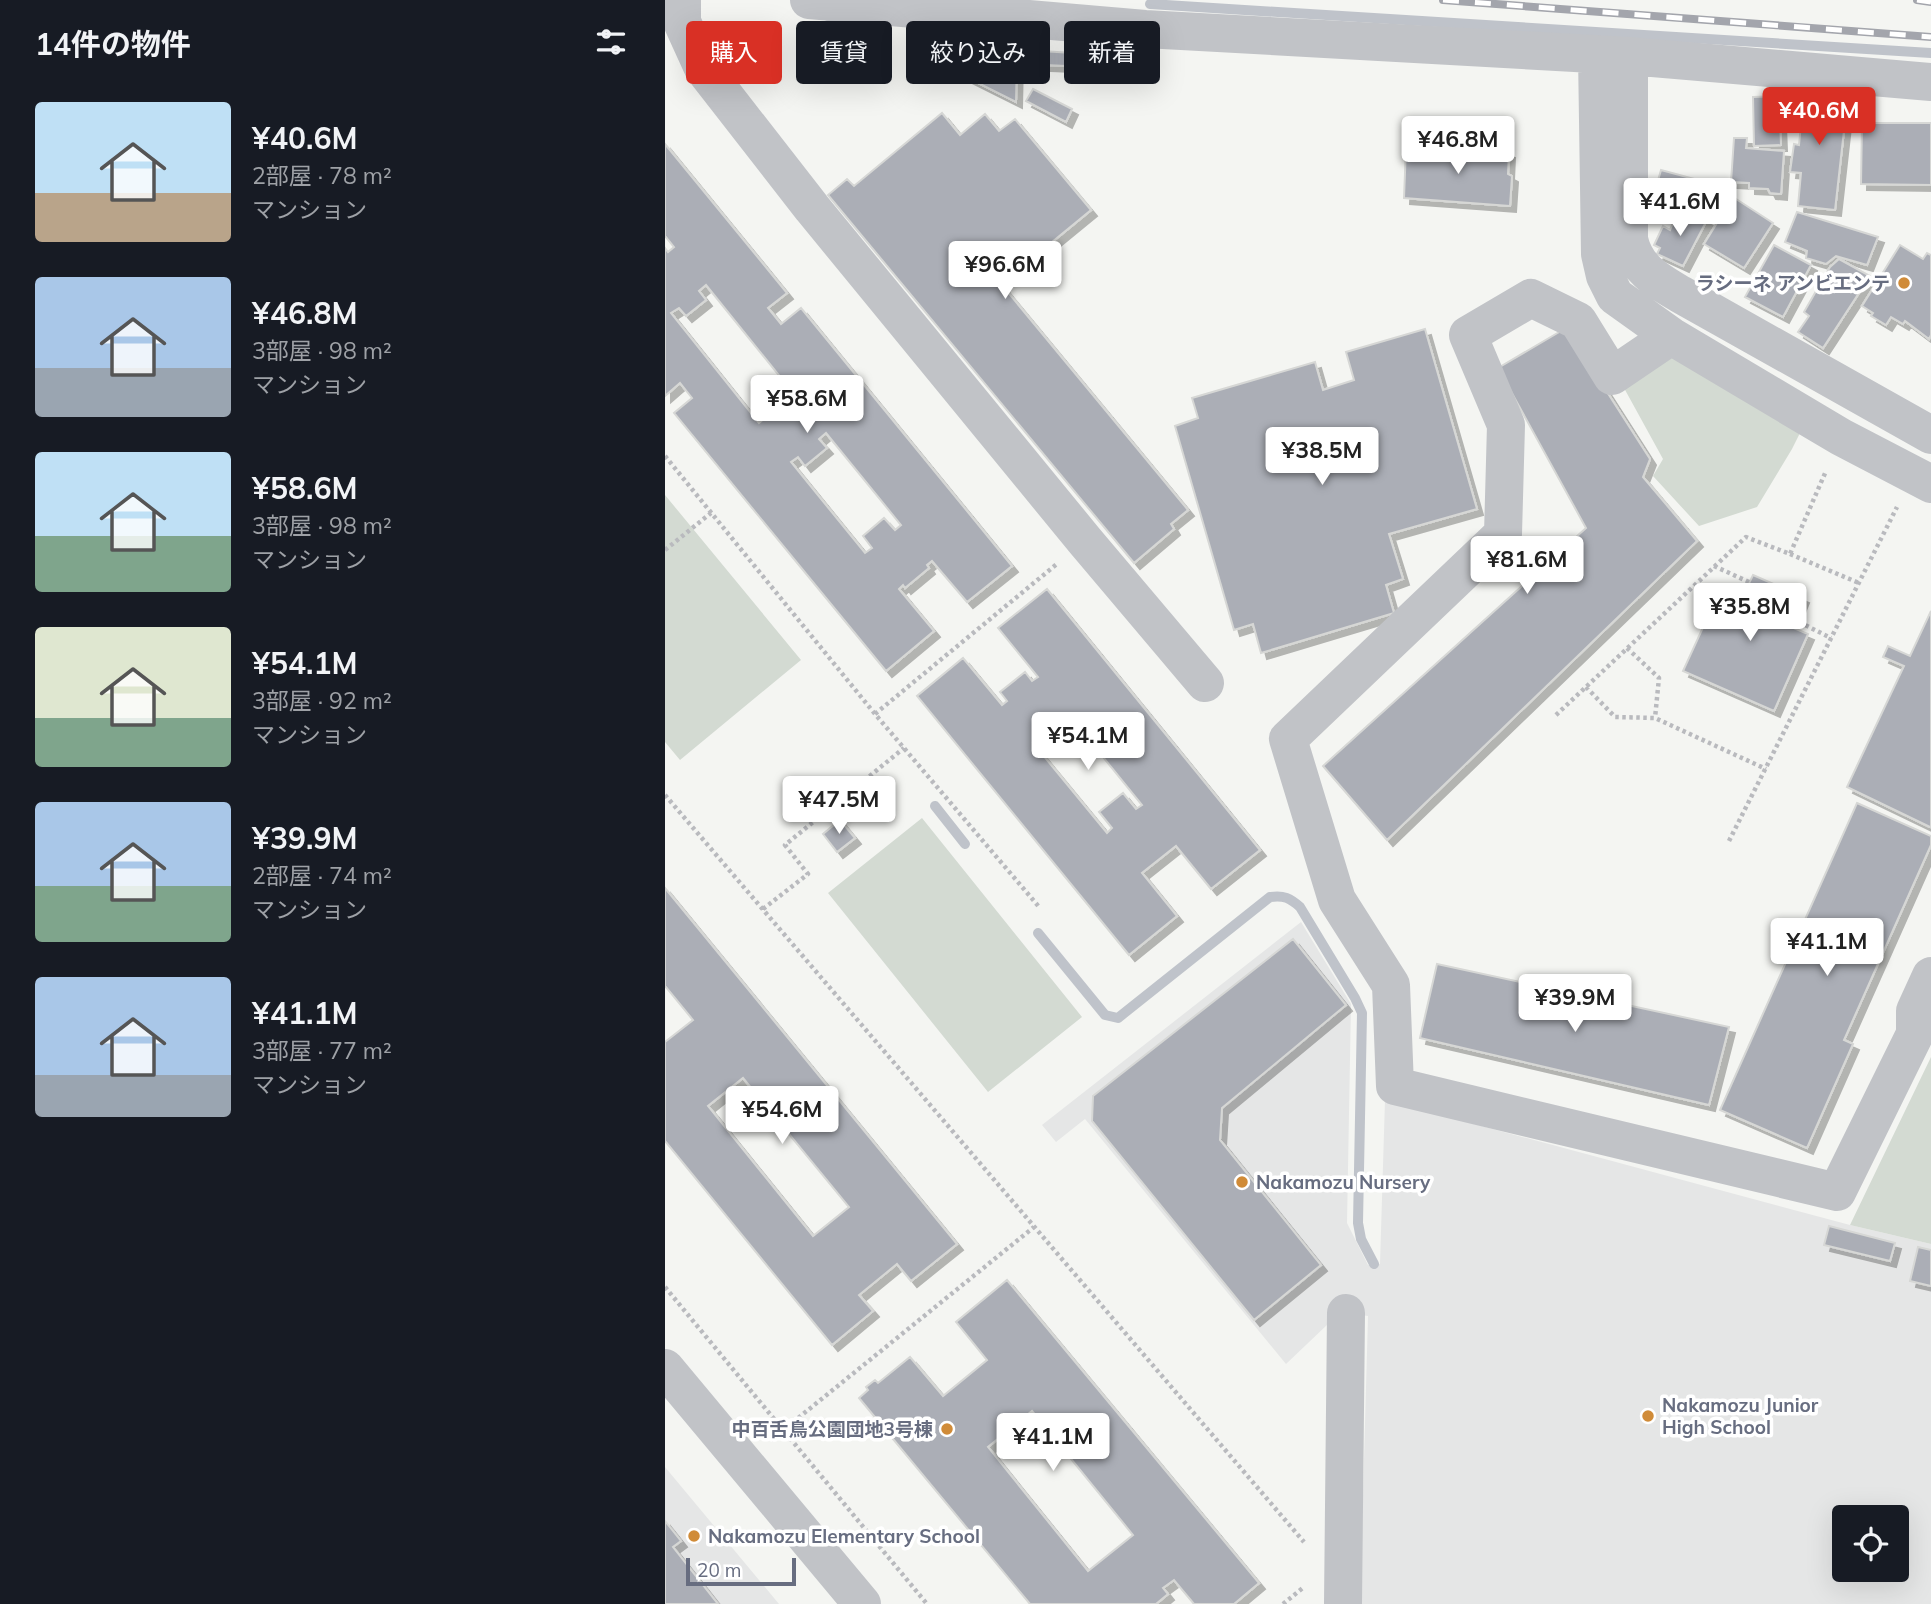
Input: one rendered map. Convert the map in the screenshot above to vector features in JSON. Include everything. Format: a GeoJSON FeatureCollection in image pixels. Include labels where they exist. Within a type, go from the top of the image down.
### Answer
{"type":"FeatureCollection","features":[{"type":"Feature","properties":{"kind":"street"},"geometry":{"type":"LineString","coordinates":[[682,0],[682,22],[703,68],[820,219],[1205,684]]}},
{"type":"Feature","properties":{"kind":"street"},"geometry":{"type":"LineString","coordinates":[[831,21],[827,2],[1063,23],[1196,44],[1613,55],[1931,82]]}},
{"type":"Feature","properties":{"kind":"street"},"geometry":{"type":"LineString","coordinates":[[1613,55],[1600,254],[1605,276],[1615,296],[1671,336],[1842,437],[1922,479]]}},
{"type":"Feature","properties":{"kind":"street"},"geometry":{"type":"LineString","coordinates":[[1613,55],[1629,239],[1632,254],[1641,267],[1680,295],[1931,435]]}},
{"type":"Feature","properties":{"kind":"street"},"geometry":{"type":"LineString","coordinates":[[1671,336],[1612,376],[1578,321],[1531,298],[1468,335],[1506,425],[1503,534],[1288,739],[1337,900],[1391,985],[1395,1086],[1837,1192],[1915,1034],[1915,1011],[1931,976]]}},
{"type":"Feature","properties":{"kind":"street"},"geometry":{"type":"LineString","coordinates":[[1343,1596],[1346,1313]]}},
{"type":"Feature","properties":{"kind":"street"},"geometry":{"type":"LineString","coordinates":[[665,1368],[862,1604]]}},
{"type":"Feature","properties":{"kind":"path"},"geometry":{"type":"LineString","coordinates":[[1790,554],[1842,437]]}},
{"type":"Feature","properties":{"kind":"path"},"geometry":{"type":"LineString","coordinates":[[665,456],[875,714],[1040,908]]}},
{"type":"Feature","properties":{"kind":"path"},"geometry":{"type":"LineString","coordinates":[[1729,841],[1859,583],[1922,479]]}},
{"type":"Feature","properties":{"kind":"path"},"geometry":{"type":"LineString","coordinates":[[665,550],[711,513]]}},
{"type":"Feature","properties":{"kind":"path"},"geometry":{"type":"LineString","coordinates":[[1556,715],[1746,537],[1859,583]]}},
{"type":"Feature","properties":{"kind":"path"},"geometry":{"type":"LineString","coordinates":[[875,714],[1085,541]]}},
{"type":"Feature","properties":{"kind":"path"},"geometry":{"type":"LineString","coordinates":[[1714,566],[1749,582]]}},
{"type":"Feature","properties":{"kind":"path"},"geometry":{"type":"LineString","coordinates":[[1793,619],[1831,638]]}},
{"type":"Feature","properties":{"kind":"path"},"geometry":{"type":"LineString","coordinates":[[1627,648],[1658,678],[1655,718]]}},
{"type":"Feature","properties":{"kind":"path"},"geometry":{"type":"LineString","coordinates":[[1585,687],[1615,717],[1655,718],[1766,769]]}},
{"type":"Feature","properties":{"kind":"path"},"geometry":{"type":"LineString","coordinates":[[763,909],[808,873],[785,845],[904,748]]}},
{"type":"Feature","properties":{"kind":"path"},"geometry":{"type":"LineString","coordinates":[[665,794],[1034,1227],[1343,1596]]}},
{"type":"Feature","properties":{"kind":"path"},"geometry":{"type":"LineString","coordinates":[[744,1462],[1034,1227]]}},
{"type":"Feature","properties":{"kind":"path"},"geometry":{"type":"LineString","coordinates":[[665,1287],[926,1604]]}},
{"type":"Feature","properties":{"kind":"shaded area"},"geometry":{"type":"Polygon","coordinates":[[[1674,356],[1804,425],[1757,507],[1699,526],[1653,476],[1663,459],[1624,388],[1674,356]]]}},
{"type":"Feature","properties":{"kind":"shaded area"},"geometry":{"type":"Polygon","coordinates":[[[665,495],[801,660],[680,760],[665,742],[665,495]]]}},
{"type":"Feature","properties":{"kind":"shaded area"},"geometry":{"type":"Polygon","coordinates":[[[922,818],[1082,1017],[988,1092],[828,893],[922,818]]]}},
{"type":"Feature","properties":{"kind":"shaded area","name":"Nakamozu Junior High School"},"geometry":{"type":"Polygon","coordinates":[[[1301,922],[1351,1004],[1347,1223],[1368,1265],[1380,1264],[1385,1100],[1850,1225],[1931,1244],[1931,1604],[1360,1604],[1368,1316],[1346,1313],[1328,1324],[1286,1364],[1085,1119],[1056,1142],[1042,1125],[1301,922]]]}},
{"type":"Feature","properties":{"kind":"shaded area"},"geometry":{"type":"Polygon","coordinates":[[[1931,1057],[1931,1244],[1850,1225],[1931,1057]]]}},
{"type":"Feature","properties":{"kind":"shaded area","name":"Nakamozu Elementary School"},"geometry":{"type":"Polygon","coordinates":[[[665,1467],[779,1604],[665,1604],[665,1467]]]}},
{"type":"Feature","properties":{"kind":"building"},"geometry":{"type":"Polygon","coordinates":[[[1050,52],[1064,52],[1064,66],[1050,65],[1050,52]]]}},
{"type":"Feature","properties":{"kind":"building"},"geometry":{"type":"Polygon","coordinates":[[[980,84],[1016,84],[1016,102],[980,84]]]}},
{"type":"Feature","properties":{"kind":"building"},"geometry":{"type":"Polygon","coordinates":[[[1033,89],[1072,109],[1066,122],[1026,101],[1033,89]]]}},
{"type":"Feature","properties":{"kind":"building"},"geometry":{"type":"Polygon","coordinates":[[[1797,90],[1848,95],[1835,210],[1798,206],[1801,173],[1790,172],[1794,144],[1799,145],[1801,124],[1794,123],[1797,90]]]}},
{"type":"Feature","properties":{"kind":"building"},"geometry":{"type":"Polygon","coordinates":[[[1779,96],[1781,145],[1754,146],[1753,97],[1779,96]]]}},
{"type":"Feature","properties":{"kind":"building"},"geometry":{"type":"Polygon","coordinates":[[[942,113],[960,135],[985,114],[999,131],[1015,119],[1091,210],[1001,284],[1188,510],[1171,524],[1174,529],[1134,563],[828,195],[847,179],[854,186],[942,113]]]}},
{"type":"Feature","properties":{"kind":"building"},"geometry":{"type":"Polygon","coordinates":[[[1862,123],[1931,123],[1931,185],[1861,184],[1862,123]]]}},
{"type":"Feature","properties":{"kind":"building"},"geometry":{"type":"Polygon","coordinates":[[[1734,138],[1747,138],[1746,148],[1784,151],[1781,194],[1770,193],[1768,189],[1749,188],[1749,183],[1731,182],[1734,138]]]}},
{"type":"Feature","properties":{"kind":"building"},"geometry":{"type":"Polygon","coordinates":[[[665,144],[787,293],[768,308],[781,324],[801,308],[1012,566],[967,602],[932,561],[927,565],[929,568],[905,588],[903,585],[899,589],[934,631],[886,671],[674,413],[692,398],[680,383],[665,396],[665,248],[668,252],[674,247],[665,236],[665,144]],[[706,285],[699,291],[706,300],[686,316],[679,308],[671,313],[759,423],[767,416],[761,409],[782,393],[788,400],[794,394],[706,285]],[[826,433],[819,439],[827,448],[805,466],[798,457],[791,462],[865,553],[872,548],[863,536],[884,518],[895,530],[901,525],[826,433]]]}},
{"type":"Feature","properties":{"kind":"building"},"geometry":{"type":"Polygon","coordinates":[[[1406,147],[1509,152],[1508,174],[1512,176],[1510,206],[1404,198],[1406,147]]]}},
{"type":"Feature","properties":{"kind":"building"},"geometry":{"type":"Polygon","coordinates":[[[1661,170],[1720,186],[1712,215],[1653,198],[1661,170]]]}},
{"type":"Feature","properties":{"kind":"building"},"geometry":{"type":"Polygon","coordinates":[[[1733,197],[1773,223],[1744,268],[1704,244],[1733,197]]]}},
{"type":"Feature","properties":{"kind":"building"},"geometry":{"type":"Polygon","coordinates":[[[1689,211],[1707,220],[1683,266],[1657,254],[1660,248],[1654,245],[1663,226],[1670,230],[1677,213],[1685,217],[1689,211]]]}},
{"type":"Feature","properties":{"kind":"building"},"geometry":{"type":"Polygon","coordinates":[[[1797,212],[1878,237],[1867,265],[1836,256],[1826,264],[1806,258],[1807,251],[1785,242],[1797,212]]]}},
{"type":"Feature","properties":{"kind":"building"},"geometry":{"type":"Polygon","coordinates":[[[1774,245],[1811,265],[1783,317],[1745,297],[1774,245]]]}},
{"type":"Feature","properties":{"kind":"building","name":"ラシーネ アンビエンテ"},"geometry":{"type":"Polygon","coordinates":[[[1900,245],[1923,259],[1927,253],[1931,255],[1929,339],[1905,321],[1903,324],[1891,317],[1886,325],[1871,316],[1873,313],[1862,306],[1900,245]]]}},
{"type":"Feature","properties":{"kind":"building"},"geometry":{"type":"Polygon","coordinates":[[[1839,259],[1870,276],[1823,348],[1798,332],[1809,316],[1804,312],[1830,267],[1839,259]]]}},
{"type":"Feature","properties":{"kind":"building"},"geometry":{"type":"Polygon","coordinates":[[[1566,328],[1650,459],[1643,477],[1697,541],[1387,840],[1323,766],[1586,528],[1498,368],[1566,328]]]}},
{"type":"Feature","properties":{"kind":"building"},"geometry":{"type":"Polygon","coordinates":[[[1425,329],[1477,509],[1389,534],[1403,579],[1386,585],[1394,613],[1261,653],[1253,624],[1234,630],[1175,426],[1198,418],[1192,398],[1315,362],[1323,390],[1354,380],[1346,352],[1425,329]]]}},
{"type":"Feature","properties":{"kind":"building"},"geometry":{"type":"Polygon","coordinates":[[[1753,575],[1803,597],[1791,627],[1808,634],[1774,711],[1683,671],[1721,588],[1742,598],[1753,575]]]}},
{"type":"Feature","properties":{"kind":"building"},"geometry":{"type":"Polygon","coordinates":[[[1047,589],[1260,850],[1211,889],[1176,846],[1142,873],[1177,916],[1129,955],[917,696],[963,658],[1002,705],[1007,701],[1000,692],[1025,672],[1032,681],[1038,677],[998,628],[1047,589]],[[1068,714],[1061,720],[1069,730],[1047,747],[1039,738],[1033,743],[1107,833],[1112,828],[1099,812],[1123,793],[1136,809],[1142,805],[1068,714]]]}},
{"type":"Feature","properties":{"kind":"building"},"geometry":{"type":"Polygon","coordinates":[[[1931,611],[1930,827],[1847,787],[1904,666],[1883,657],[1888,646],[1910,656],[1931,611]]]}},
{"type":"Feature","properties":{"kind":"building"},"geometry":{"type":"Polygon","coordinates":[[[1857,803],[1931,836],[1931,845],[1844,1040],[1853,1044],[1807,1148],[1720,1110],[1857,803]]]}},
{"type":"Feature","properties":{"kind":"building"},"geometry":{"type":"Polygon","coordinates":[[[840,820],[855,838],[837,852],[823,834],[840,820]]]}},
{"type":"Feature","properties":{"kind":"building"},"geometry":{"type":"Polygon","coordinates":[[[665,888],[957,1244],[911,1281],[897,1264],[859,1295],[873,1311],[832,1345],[665,1141],[665,1042],[693,1020],[665,986],[665,888]],[[743,1078],[708,1106],[813,1236],[849,1207],[743,1078]]]}},
{"type":"Feature","properties":{"kind":"building"},"geometry":{"type":"Polygon","coordinates":[[[1293,939],[1346,1005],[1222,1108],[1220,1140],[1321,1265],[1254,1320],[1092,1121],[1093,1096],[1293,939]]]}},
{"type":"Feature","properties":{"kind":"building"},"geometry":{"type":"Polygon","coordinates":[[[1437,964],[1729,1027],[1709,1105],[1420,1038],[1437,964]]]}},
{"type":"Feature","properties":{"kind":"building"},"geometry":{"type":"Polygon","coordinates":[[[1829,1226],[1895,1243],[1890,1261],[1824,1245],[1829,1226]]]}},
{"type":"Feature","properties":{"kind":"building"},"geometry":{"type":"Polygon","coordinates":[[[1918,1247],[1931,1250],[1931,1286],[1910,1281],[1918,1247]]]}},
{"type":"Feature","properties":{"kind":"building","name":"中百舌鳥公園団地3号棟"},"geometry":{"type":"Polygon","coordinates":[[[1007,1280],[1259,1583],[1234,1604],[1194,1604],[1174,1580],[1163,1588],[1168,1594],[1156,1604],[1030,1604],[859,1398],[868,1390],[866,1387],[875,1380],[878,1383],[910,1357],[943,1396],[987,1360],[956,1322],[1007,1280]],[[1032,1411],[988,1447],[1088,1571],[1133,1535],[1032,1411]]]}},
{"type":"Feature","properties":{"kind":"building"},"geometry":{"type":"Polygon","coordinates":[[[665,1521],[681,1541],[673,1547],[718,1604],[665,1604],[665,1521]]]}},
{"type":"Feature","properties":{"kind":"waterway"},"geometry":{"type":"LineString","coordinates":[[1150,4],[1931,53]]}},
{"type":"Feature","properties":{"kind":"waterway"},"geometry":{"type":"LineString","coordinates":[[935,806],[965,844]]}},
{"type":"Feature","properties":{"kind":"waterway"},"geometry":{"type":"LineString","coordinates":[[1038,933],[1105,1015],[1118,1018],[1270,897],[1287,898],[1300,907],[1362,1013],[1358,1223],[1361,1239],[1374,1264]]}},
{"type":"Feature","properties":{"kind":"railway"},"geometry":{"type":"LineString","coordinates":[[1443,0],[1931,37]]}},
{"type":"Feature","properties":{"kind":"railway"},"geometry":{"type":"LineString","coordinates":[[1917,0],[1931,2]]}},
{"type":"Feature","properties":{"kind":"place","name":"ラシーネ アンビエンテ"},"geometry":{"type":"Point","coordinates":[1904,283]}},
{"type":"Feature","properties":{"kind":"place","name":"Nakamozu Nursery"},"geometry":{"type":"Point","coordinates":[1242,1182]}},
{"type":"Feature","properties":{"kind":"place","name":"Nakamozu Junior High School"},"geometry":{"type":"Point","coordinates":[1648,1416]}},
{"type":"Feature","properties":{"kind":"place","name":"中百舌鳥公園団地3号棟"},"geometry":{"type":"Point","coordinates":[947,1429]}},
{"type":"Feature","properties":{"kind":"place","name":"Nakamozu Elementary School"},"geometry":{"type":"Point","coordinates":[694,1536]}}]}
